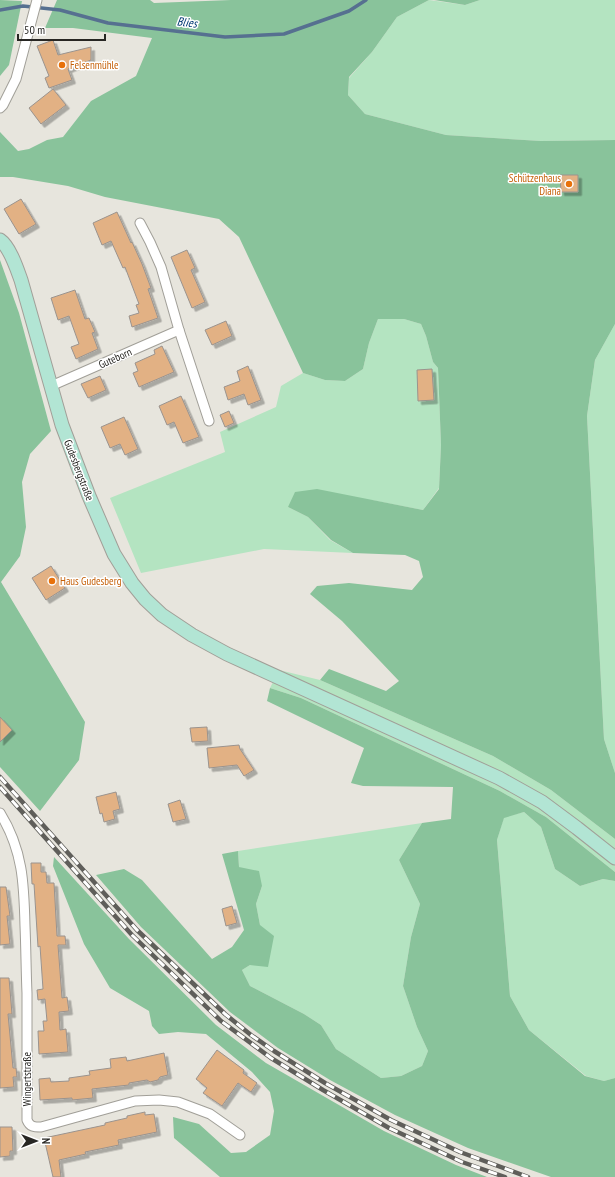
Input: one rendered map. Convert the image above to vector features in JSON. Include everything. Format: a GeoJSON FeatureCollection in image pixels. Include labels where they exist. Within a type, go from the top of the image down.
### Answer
{"type":"FeatureCollection","features":[{"type":"Feature","properties":{"kind":"main road","name":"Gudesbergstraße"},"geometry":{"type":"LineString","coordinates":[[0,240],[3,242],[12,258],[21,280],[37,331],[62,425],[89,496],[114,554],[132,583],[145,599],[162,615],[192,636],[227,654],[499,778],[542,802],[615,858]]}},
{"type":"Feature","properties":{"kind":"street"},"geometry":{"type":"LineString","coordinates":[[0,108],[16,79],[37,0]]}},
{"type":"Feature","properties":{"kind":"street"},"geometry":{"type":"LineString","coordinates":[[140,223],[161,267],[208,421]]}},
{"type":"Feature","properties":{"kind":"street","name":"Guteborn"},"geometry":{"type":"LineString","coordinates":[[51,386],[179,330]]}},
{"type":"Feature","properties":{"kind":"street","name":"Wingertstraße"},"geometry":{"type":"LineString","coordinates":[[0,813],[15,844],[21,868],[24,894],[27,1120],[29,1125],[41,1127],[135,1101],[158,1100],[178,1102],[210,1114],[240,1135]]}},
{"type":"Feature","properties":{"kind":"green space"},"geometry":{"type":"Polygon","coordinates":[[[0,0],[22,1],[9,65],[0,76],[0,0]]]}},
{"type":"Feature","properties":{"kind":"green space"},"geometry":{"type":"Polygon","coordinates":[[[57,0],[150,0],[154,3],[231,0],[429,0],[397,17],[372,52],[349,77],[348,95],[365,114],[446,135],[541,141],[615,140],[615,324],[595,360],[587,416],[604,739],[615,773],[615,839],[551,790],[493,756],[320,680],[329,669],[386,691],[399,681],[342,621],[310,594],[317,586],[349,583],[412,590],[423,577],[419,561],[405,555],[353,553],[331,540],[308,517],[288,507],[295,492],[317,489],[423,510],[439,489],[441,445],[438,368],[433,362],[426,336],[421,324],[404,319],[378,319],[369,343],[363,369],[345,381],[325,380],[303,373],[239,237],[219,219],[105,197],[68,186],[13,177],[0,177],[0,132],[18,151],[29,149],[47,140],[63,137],[91,101],[136,76],[152,38],[73,28],[45,28],[57,0]]]}},
{"type":"Feature","properties":{"kind":"green space"},"geometry":{"type":"Polygon","coordinates":[[[429,0],[465,5],[480,0],[615,0],[615,140],[541,141],[446,135],[365,114],[348,95],[349,78],[372,52],[397,17],[429,0]]]}},
{"type":"Feature","properties":{"kind":"green space"},"geometry":{"type":"Polygon","coordinates":[[[434,0],[480,0],[465,5],[434,0]]]}},
{"type":"Feature","properties":{"kind":"green space"},"geometry":{"type":"Polygon","coordinates":[[[0,260],[19,313],[51,431],[30,454],[22,482],[26,527],[20,556],[1,582],[85,722],[79,760],[40,811],[0,767],[0,260]]]}},
{"type":"Feature","properties":{"kind":"green space"},"geometry":{"type":"Polygon","coordinates":[[[378,319],[404,319],[421,324],[433,362],[438,368],[441,445],[439,488],[423,510],[371,500],[288,507],[308,517],[330,540],[353,553],[264,549],[141,573],[110,498],[225,452],[220,432],[276,407],[281,386],[303,373],[325,380],[345,381],[363,369],[369,343],[378,319]]]}},
{"type":"Feature","properties":{"kind":"green space"},"geometry":{"type":"Polygon","coordinates":[[[615,324],[615,773],[604,739],[587,416],[595,360],[615,324]]]}},
{"type":"Feature","properties":{"kind":"green space"},"geometry":{"type":"Polygon","coordinates":[[[279,670],[320,680],[493,756],[551,790],[615,839],[615,872],[546,817],[500,791],[301,698],[270,688],[279,670]]]}},
{"type":"Feature","properties":{"kind":"green space"},"geometry":{"type":"Polygon","coordinates":[[[270,688],[301,698],[500,791],[546,817],[615,872],[615,881],[603,879],[580,886],[555,869],[541,827],[524,812],[504,818],[497,840],[510,996],[529,1030],[585,1076],[604,1081],[615,1078],[615,1177],[551,1177],[468,1148],[395,1115],[330,1080],[278,1048],[230,1012],[141,927],[96,875],[124,869],[142,880],[212,959],[232,947],[244,930],[222,854],[238,851],[239,867],[259,871],[262,886],[256,904],[260,925],[274,936],[268,967],[250,965],[242,970],[250,986],[304,1014],[321,1025],[336,1049],[381,1078],[401,1076],[422,1066],[428,1051],[417,1027],[403,986],[411,937],[420,904],[399,860],[422,823],[451,819],[453,787],[363,786],[351,783],[364,748],[267,701],[270,688]]]}},
{"type":"Feature","properties":{"kind":"green space"},"geometry":{"type":"Polygon","coordinates":[[[524,812],[541,827],[555,869],[580,886],[603,879],[615,881],[615,1078],[604,1081],[586,1076],[529,1030],[510,996],[497,840],[504,817],[524,812]]]}},
{"type":"Feature","properties":{"kind":"green space"},"geometry":{"type":"Polygon","coordinates":[[[422,823],[399,860],[420,904],[411,937],[403,986],[417,1027],[428,1051],[422,1066],[401,1076],[381,1078],[336,1049],[321,1025],[304,1014],[250,986],[242,970],[250,965],[260,925],[256,904],[262,886],[239,867],[238,851],[422,823]]]}},
{"type":"Feature","properties":{"kind":"green space"},"geometry":{"type":"Polygon","coordinates":[[[54,857],[129,939],[216,1025],[266,1063],[384,1131],[456,1165],[487,1177],[220,1177],[174,1138],[173,1117],[199,1124],[231,1153],[246,1152],[270,1135],[274,1111],[270,1092],[252,1072],[206,1034],[178,1032],[159,1034],[152,1026],[149,1011],[110,988],[84,944],[53,866],[54,857]]]}},
{"type":"Feature","properties":{"kind":"building","name":"Felsenmühle"},"geometry":{"type":"Polygon","coordinates":[[[53,40],[58,55],[91,47],[91,60],[68,69],[72,80],[49,88],[45,78],[49,76],[37,46],[53,40]]]}},
{"type":"Feature","properties":{"kind":"building"},"geometry":{"type":"Polygon","coordinates":[[[53,89],[66,105],[41,124],[29,108],[53,89]]]}},
{"type":"Feature","properties":{"kind":"building","name":"Schützenhaus Diana"},"geometry":{"type":"Polygon","coordinates":[[[560,175],[578,175],[578,192],[561,192],[560,175]]]}},
{"type":"Feature","properties":{"kind":"building"},"geometry":{"type":"Polygon","coordinates":[[[21,199],[36,224],[19,234],[4,209],[21,199]]]}},
{"type":"Feature","properties":{"kind":"building"},"geometry":{"type":"Polygon","coordinates":[[[117,212],[142,264],[151,288],[148,289],[158,318],[132,327],[129,316],[139,313],[136,305],[139,304],[125,267],[123,268],[111,241],[102,245],[93,223],[117,212]]]}},
{"type":"Feature","properties":{"kind":"building"},"geometry":{"type":"Polygon","coordinates":[[[187,250],[195,268],[191,270],[205,302],[192,308],[171,257],[187,250]]]}},
{"type":"Feature","properties":{"kind":"building"},"geometry":{"type":"Polygon","coordinates":[[[75,290],[85,319],[89,318],[95,332],[92,333],[98,349],[76,359],[71,347],[79,344],[69,316],[58,320],[51,298],[75,290]]]}},
{"type":"Feature","properties":{"kind":"building"},"geometry":{"type":"Polygon","coordinates":[[[226,321],[232,336],[212,345],[205,330],[226,321]]]}},
{"type":"Feature","properties":{"kind":"building"},"geometry":{"type":"Polygon","coordinates":[[[162,346],[174,372],[139,387],[133,373],[138,371],[135,363],[155,354],[154,350],[162,346]]]}},
{"type":"Feature","properties":{"kind":"building"},"geometry":{"type":"Polygon","coordinates":[[[248,366],[261,400],[248,405],[244,394],[228,400],[224,387],[240,381],[237,371],[248,366]]]}},
{"type":"Feature","properties":{"kind":"building"},"geometry":{"type":"Polygon","coordinates":[[[432,369],[434,400],[418,401],[417,370],[432,369]]]}},
{"type":"Feature","properties":{"kind":"building"},"geometry":{"type":"Polygon","coordinates":[[[100,376],[106,390],[88,398],[81,384],[100,376]]]}},
{"type":"Feature","properties":{"kind":"building"},"geometry":{"type":"Polygon","coordinates":[[[181,396],[199,437],[183,443],[174,422],[167,425],[159,406],[181,396]]]}},
{"type":"Feature","properties":{"kind":"building"},"geometry":{"type":"Polygon","coordinates":[[[229,411],[234,423],[225,427],[220,415],[229,411]]]}},
{"type":"Feature","properties":{"kind":"building"},"geometry":{"type":"Polygon","coordinates":[[[124,417],[138,449],[125,455],[120,444],[110,448],[101,427],[124,417]]]}},
{"type":"Feature","properties":{"kind":"building"},"geometry":{"type":"Polygon","coordinates":[[[51,566],[65,588],[46,600],[32,578],[51,566]]]}},
{"type":"Feature","properties":{"kind":"building"},"geometry":{"type":"Polygon","coordinates":[[[0,717],[12,730],[0,742],[0,717]]]}},
{"type":"Feature","properties":{"kind":"building"},"geometry":{"type":"Polygon","coordinates":[[[207,727],[208,741],[192,742],[190,728],[207,727]]]}},
{"type":"Feature","properties":{"kind":"building"},"geometry":{"type":"Polygon","coordinates":[[[239,745],[240,749],[254,770],[244,776],[237,765],[209,768],[207,748],[239,745]]]}},
{"type":"Feature","properties":{"kind":"building"},"geometry":{"type":"Polygon","coordinates":[[[116,792],[120,809],[113,811],[115,819],[104,822],[102,813],[100,814],[96,797],[116,792]]]}},
{"type":"Feature","properties":{"kind":"building"},"geometry":{"type":"Polygon","coordinates":[[[180,800],[186,819],[173,822],[168,804],[180,800]]]}},
{"type":"Feature","properties":{"kind":"building"},"geometry":{"type":"Polygon","coordinates":[[[31,863],[41,863],[41,872],[46,872],[47,883],[54,883],[57,936],[65,936],[66,945],[58,945],[62,998],[67,997],[69,1011],[59,1012],[60,1030],[66,1029],[68,1052],[39,1054],[38,1031],[44,1031],[43,1021],[47,1021],[45,999],[38,1000],[37,990],[43,989],[31,863]]]}},
{"type":"Feature","properties":{"kind":"building"},"geometry":{"type":"Polygon","coordinates":[[[0,887],[6,887],[10,916],[7,916],[10,944],[0,945],[0,887]]]}},
{"type":"Feature","properties":{"kind":"building"},"geometry":{"type":"Polygon","coordinates":[[[232,906],[237,923],[226,926],[222,909],[232,906]]]}},
{"type":"Feature","properties":{"kind":"building"},"geometry":{"type":"Polygon","coordinates":[[[0,978],[9,978],[12,1014],[8,1014],[13,1068],[16,1068],[17,1077],[13,1077],[14,1087],[0,1088],[0,978]]]}},
{"type":"Feature","properties":{"kind":"building"},"geometry":{"type":"Polygon","coordinates":[[[217,1050],[244,1070],[243,1073],[257,1083],[251,1092],[238,1083],[222,1106],[203,1093],[207,1088],[196,1079],[217,1050]]]}},
{"type":"Feature","properties":{"kind":"building"},"geometry":{"type":"Polygon","coordinates":[[[164,1053],[168,1075],[160,1077],[158,1080],[150,1082],[147,1080],[129,1083],[129,1085],[92,1089],[93,1098],[72,1100],[72,1098],[40,1100],[39,1079],[50,1078],[51,1082],[69,1081],[69,1078],[90,1075],[89,1071],[111,1068],[110,1059],[126,1057],[127,1061],[164,1053]]]}},
{"type":"Feature","properties":{"kind":"building"},"geometry":{"type":"Polygon","coordinates":[[[145,1112],[145,1115],[154,1114],[157,1132],[118,1140],[119,1145],[85,1152],[86,1154],[59,1160],[61,1177],[53,1177],[44,1138],[105,1125],[105,1123],[145,1112]]]}},
{"type":"Feature","properties":{"kind":"building"},"geometry":{"type":"Polygon","coordinates":[[[0,1127],[12,1127],[13,1151],[10,1151],[10,1156],[0,1157],[0,1127]]]}},
{"type":"Feature","properties":{"kind":"waterway","name":"Blies"},"geometry":{"type":"LineString","coordinates":[[0,10],[23,6],[60,10],[108,23],[225,37],[284,34],[349,11],[366,0]]}},
{"type":"Feature","properties":{"kind":"railway"},"geometry":{"type":"LineString","coordinates":[[0,777],[137,930],[225,1014],[251,1035],[325,1083],[391,1120],[460,1152],[528,1177]]}},
{"type":"Feature","properties":{"kind":"railway"},"geometry":{"type":"LineString","coordinates":[[0,787],[132,935],[221,1021],[271,1058],[389,1128],[462,1162],[505,1177]]}},
{"type":"Feature","properties":{"kind":"place","name":"Felsenmühle"},"geometry":{"type":"Point","coordinates":[62,65]}},
{"type":"Feature","properties":{"kind":"place","name":"Schützenhaus Diana"},"geometry":{"type":"Point","coordinates":[569,184]}},
{"type":"Feature","properties":{"kind":"place","name":"Haus Gudesberg"},"geometry":{"type":"Point","coordinates":[52,581]}}]}
